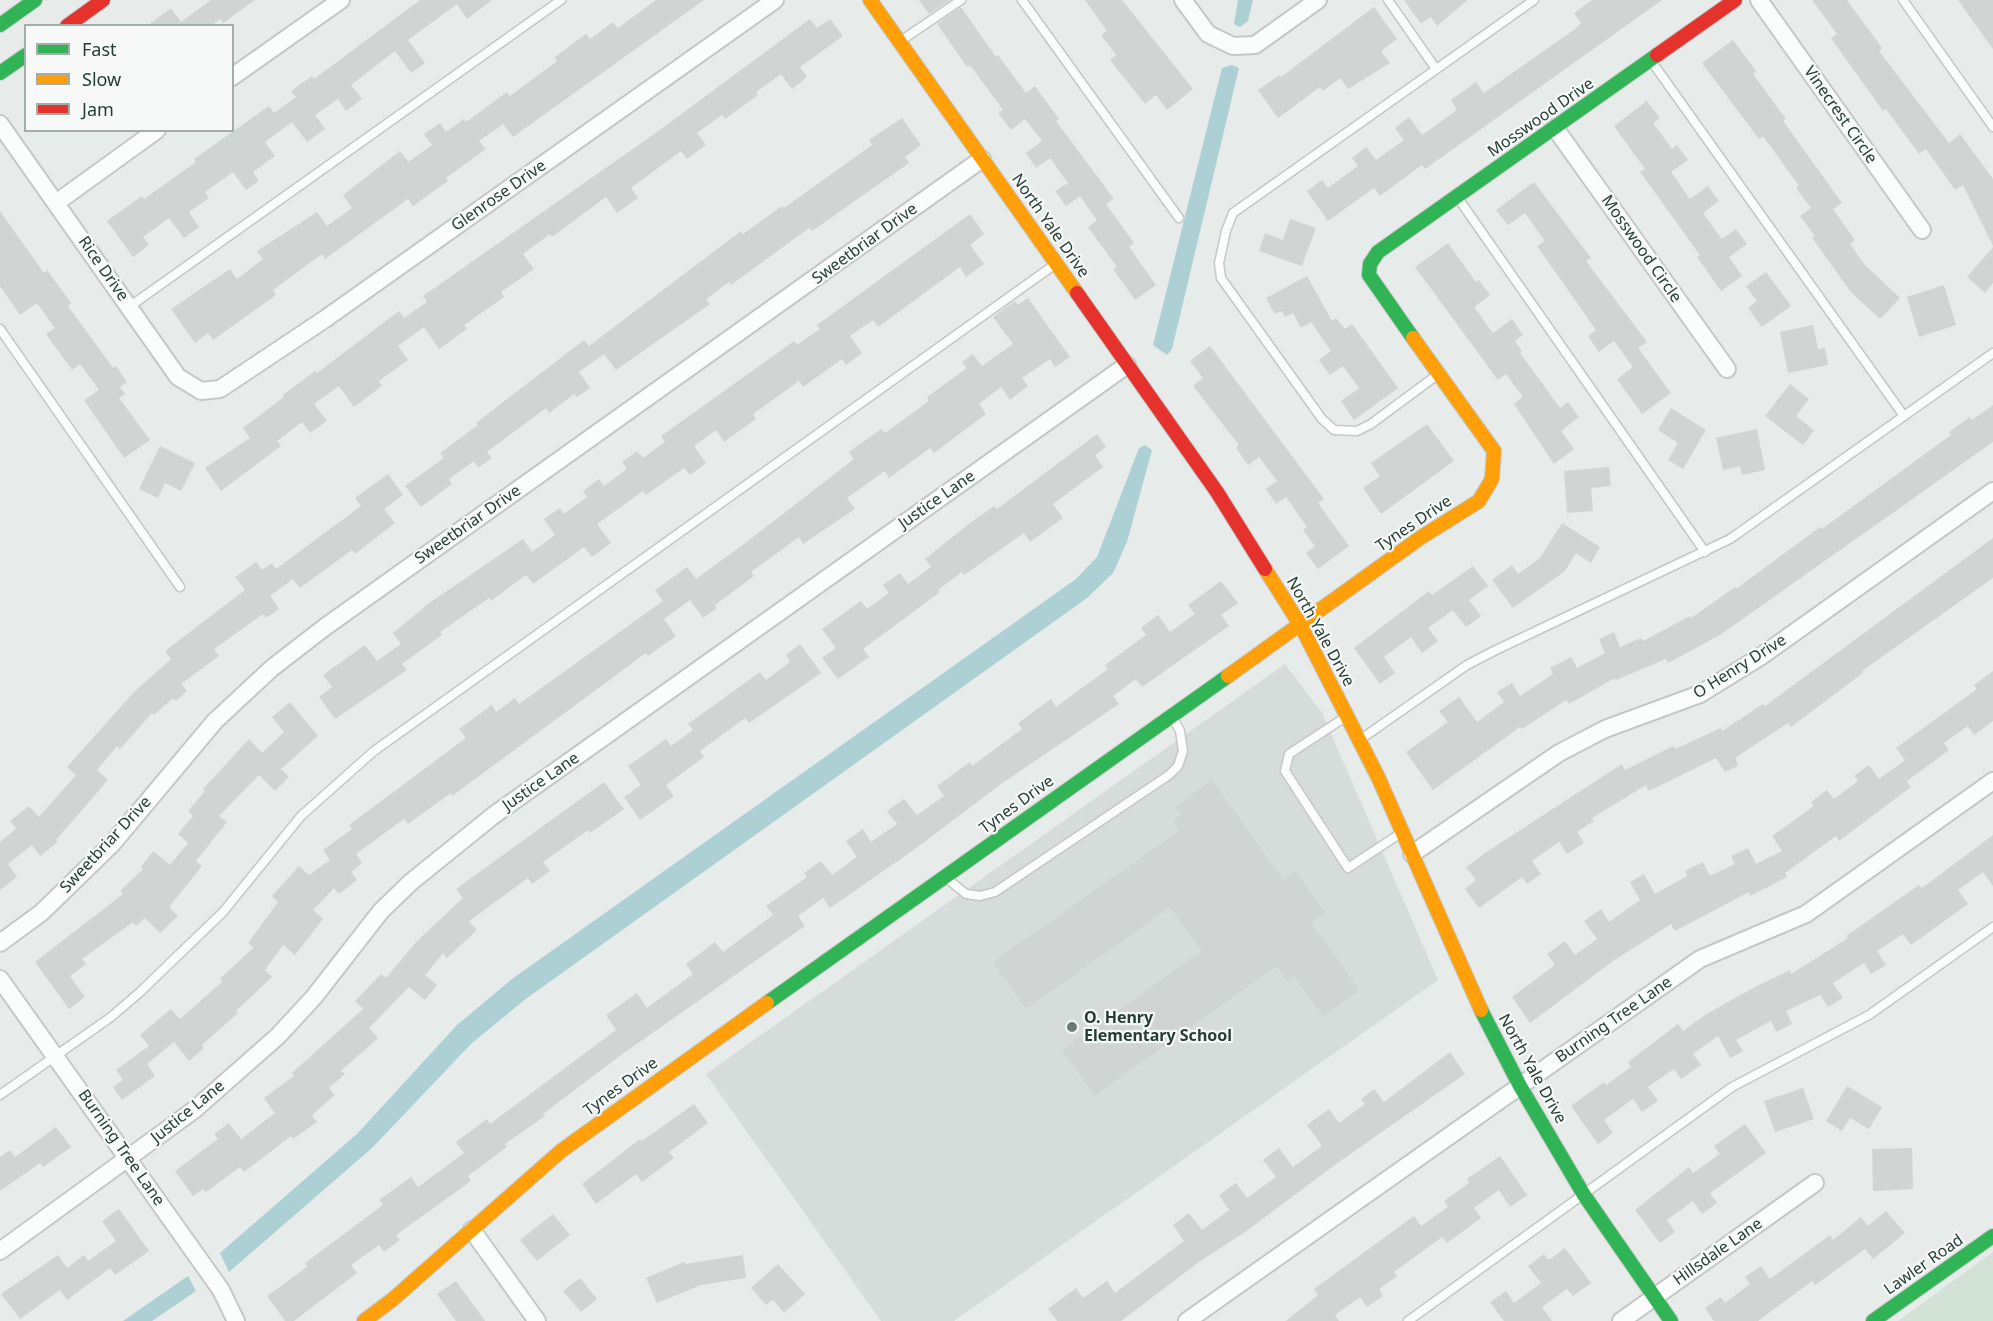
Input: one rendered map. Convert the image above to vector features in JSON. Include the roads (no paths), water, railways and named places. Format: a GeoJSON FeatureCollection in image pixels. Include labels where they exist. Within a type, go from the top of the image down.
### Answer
{"type":"FeatureCollection","features":[{"type":"Feature","properties":{"kind":"street"},"geometry":{"type":"LineString","coordinates":[[0,25],[35,0]]}},
{"type":"Feature","properties":{"kind":"street"},"geometry":{"type":"LineString","coordinates":[[70,24],[103,0]]}},
{"type":"Feature","properties":{"kind":"street"},"geometry":{"type":"LineString","coordinates":[[234,76],[341,0]]}},
{"type":"Feature","properties":{"kind":"street","name":"Glenrose Drive"},"geometry":{"type":"LineString","coordinates":[[220,389],[335,313],[775,0]]}},
{"type":"Feature","properties":{"kind":"street","name":"North Yale Drive"},"geometry":{"type":"LineString","coordinates":[[870,0],[1217,492],[1301,626],[1359,740],[1472,991],[1520,1086],[1584,1195],[1671,1321]]}},
{"type":"Feature","properties":{"kind":"street"},"geometry":{"type":"LineString","coordinates":[[1183,0],[1208,34],[1233,46],[1255,45],[1318,0]]}},
{"type":"Feature","properties":{"kind":"street","name":"Mosswood Drive"},"geometry":{"type":"LineString","coordinates":[[1370,264],[1378,252],[1735,0]]}},
{"type":"Feature","properties":{"kind":"street","name":"Vinecrest Circle"},"geometry":{"type":"LineString","coordinates":[[1759,0],[1922,230]]}},
{"type":"Feature","properties":{"kind":"street"},"geometry":{"type":"LineString","coordinates":[[0,73],[24,56]]}},
{"type":"Feature","properties":{"kind":"street","name":"Rice Drive"},"geometry":{"type":"LineString","coordinates":[[0,124],[178,376],[201,391],[220,389]]}},
{"type":"Feature","properties":{"kind":"street","name":"Mosswood Circle"},"geometry":{"type":"LineString","coordinates":[[1556,128],[1727,369]]}},
{"type":"Feature","properties":{"kind":"street"},"geometry":{"type":"LineString","coordinates":[[56,203],[154,132]]}},
{"type":"Feature","properties":{"kind":"street","name":"Sweetbriar Drive"},"geometry":{"type":"LineString","coordinates":[[0,943],[41,913],[112,844],[215,721],[272,668],[325,627],[982,159]]}},
{"type":"Feature","properties":{"kind":"street","name":"Tynes Drive"},"geometry":{"type":"LineString","coordinates":[[364,1321],[561,1151],[1171,715],[1301,626],[1420,538],[1479,501],[1492,479],[1494,451],[1375,285],[1369,275],[1370,264]]}},
{"type":"Feature","properties":{"kind":"street","name":"Justice Lane"},"geometry":{"type":"LineString","coordinates":[[0,1251],[194,1110],[278,1036],[314,997],[381,911],[411,882],[485,823],[1127,365]]}},
{"type":"Feature","properties":{"kind":"street","name":"O Henry Drive"},"geometry":{"type":"LineString","coordinates":[[1412,854],[1559,753],[1605,729],[1700,694],[1760,657],[1993,491]]}},
{"type":"Feature","properties":{"kind":"street","name":"Burning Tree Lane"},"geometry":{"type":"LineString","coordinates":[[1187,1321],[1700,959],[1806,914],[1993,781]]}},
{"type":"Feature","properties":{"kind":"street","name":"Burning Tree Lane"},"geometry":{"type":"LineString","coordinates":[[0,979],[129,1158],[220,1290],[236,1321]]}},
{"type":"Feature","properties":{"kind":"street","name":"Hillsdale Lane"},"geometry":{"type":"LineString","coordinates":[[1621,1321],[1815,1183]]}},
{"type":"Feature","properties":{"kind":"street"},"geometry":{"type":"LineString","coordinates":[[472,1230],[537,1321]]}},
{"type":"Feature","properties":{"kind":"street","name":"Lawler Road"},"geometry":{"type":"LineString","coordinates":[[1873,1321],[1993,1236]]}},
{"type":"Feature","properties":{"kind":"lane"},"geometry":{"type":"LineString","coordinates":[[129,307],[561,0]]}},
{"type":"Feature","properties":{"kind":"lane"},"geometry":{"type":"LineString","coordinates":[[899,42],[961,0]]}},
{"type":"Feature","properties":{"kind":"lane"},"geometry":{"type":"LineString","coordinates":[[1022,0],[1179,218]]}},
{"type":"Feature","properties":{"kind":"lane"},"geometry":{"type":"LineString","coordinates":[[1388,0],[1436,69]]}},
{"type":"Feature","properties":{"kind":"lane"},"geometry":{"type":"LineString","coordinates":[[1439,373],[1371,424],[1357,431],[1334,430],[1322,419],[1221,278],[1218,263],[1226,231],[1233,213],[1534,0]]}},
{"type":"Feature","properties":{"kind":"lane"},"geometry":{"type":"LineString","coordinates":[[1903,0],[1993,127]]}},
{"type":"Feature","properties":{"kind":"lane"},"geometry":{"type":"LineString","coordinates":[[1651,60],[1904,416]]}},
{"type":"Feature","properties":{"kind":"lane"},"geometry":{"type":"LineString","coordinates":[[1458,197],[1705,552]]}},
{"type":"Feature","properties":{"kind":"lane"},"geometry":{"type":"LineString","coordinates":[[0,1095],[111,1017],[191,944],[223,912],[301,816],[374,751],[1056,264]]}},
{"type":"Feature","properties":{"kind":"lane"},"geometry":{"type":"LineString","coordinates":[[0,329],[180,587]]}},
{"type":"Feature","properties":{"kind":"lane"},"geometry":{"type":"LineString","coordinates":[[1359,740],[1467,665],[1730,539],[1993,352]]}},
{"type":"Feature","properties":{"kind":"lane"},"geometry":{"type":"LineString","coordinates":[[945,877],[966,894],[980,896],[995,892],[1169,775],[1178,766],[1183,751],[1180,731],[1171,715]]}},
{"type":"Feature","properties":{"kind":"lane"},"geometry":{"type":"LineString","coordinates":[[1347,716],[1289,754],[1285,771],[1348,868],[1402,832]]}},
{"type":"Feature","properties":{"kind":"lane"},"geometry":{"type":"LineString","coordinates":[[1408,1321],[1732,1087],[1869,1015],[1993,927]]}},
{"type":"Feature","properties":{"kind":"water"},"geometry":{"type":"Polygon","coordinates":[[[1238,0],[1253,0],[1248,21],[1240,27],[1234,24],[1238,0]]]}},
{"type":"Feature","properties":{"kind":"water"},"geometry":{"type":"Polygon","coordinates":[[[1232,65],[1239,68],[1172,349],[1167,355],[1153,345],[1222,68],[1232,65]]]}},
{"type":"Feature","properties":{"kind":"water"},"geometry":{"type":"Polygon","coordinates":[[[1145,445],[1152,450],[1127,542],[1113,573],[1087,598],[527,998],[472,1043],[372,1148],[229,1272],[220,1253],[358,1133],[457,1025],[512,979],[1076,579],[1097,557],[1139,448],[1145,445]]]}},
{"type":"Feature","properties":{"kind":"water"},"geometry":{"type":"Polygon","coordinates":[[[188,1276],[196,1291],[152,1321],[123,1321],[188,1276]]]}},
{"type":"Feature","properties":{"kind":"place","name":"O. Henry Elementary School"},"geometry":{"type":"Point","coordinates":[1072,1027]}}]}
